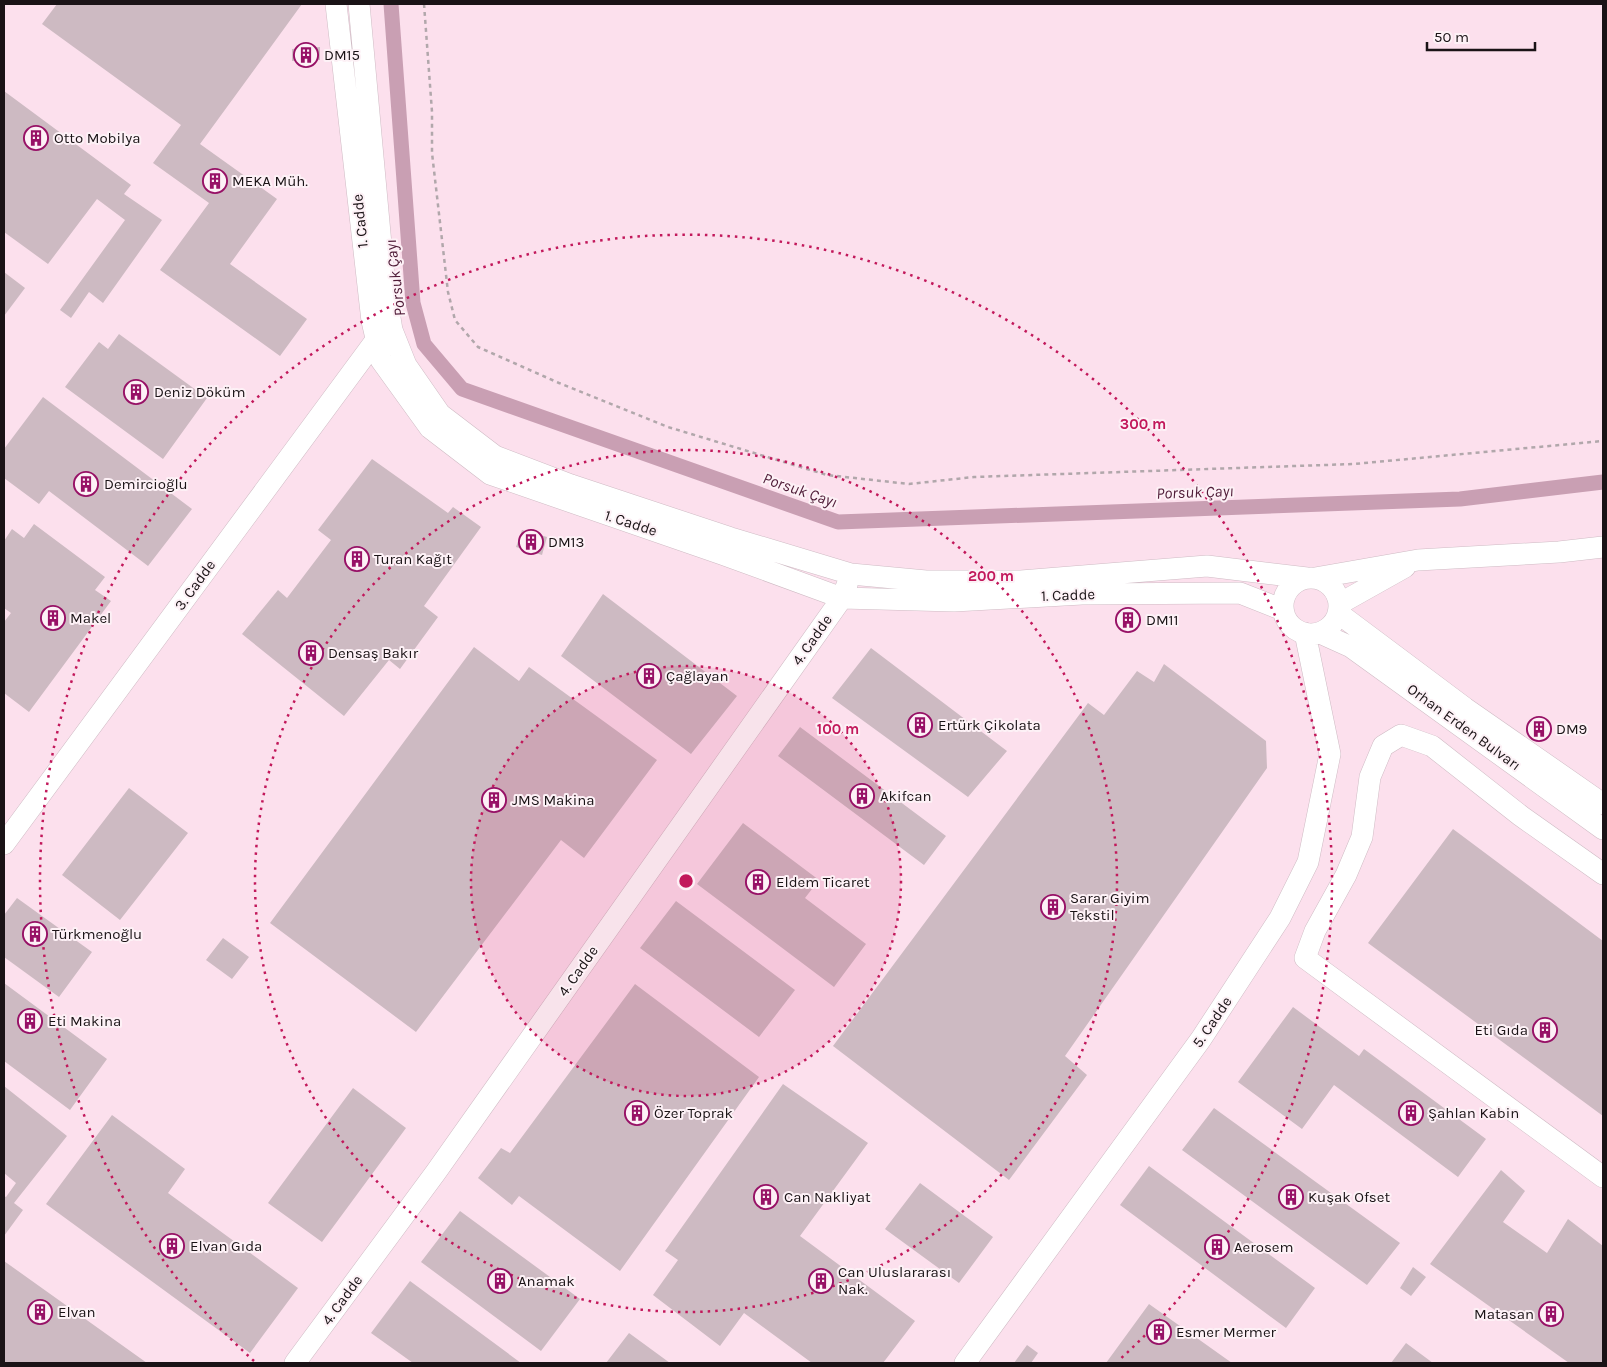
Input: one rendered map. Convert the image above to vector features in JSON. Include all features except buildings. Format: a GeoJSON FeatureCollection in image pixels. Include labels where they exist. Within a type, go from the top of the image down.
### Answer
{"type":"FeatureCollection","features":[{"type":"Feature","properties":{"kind":"street","name":"1. Cadde"},"geometry":{"type":"LineString","coordinates":[[336,4],[372,321],[440,414],[496,456],[572,485],[703,529],[851,574],[926,581],[1021,581],[1207,566],[1311,578]]}},
{"type":"Feature","properties":{"kind":"street","name":"1. Cadde"},"geometry":{"type":"LineString","coordinates":[[359,4],[386,288],[381,360],[430,428],[490,474],[722,554],[842,598],[954,601],[1082,594],[1240,593],[1283,610]]}},
{"type":"Feature","properties":{"kind":"street","name":"3. Cadde"},"geometry":{"type":"LineString","coordinates":[[4,844],[384,335]]}},
{"type":"Feature","properties":{"kind":"street"},"geometry":{"type":"LineString","coordinates":[[1283,610],[1283,601],[1291,586],[1311,578],[1418,560],[1559,552],[1603,547]]}},
{"type":"Feature","properties":{"kind":"street"},"geometry":{"type":"LineString","coordinates":[[1313,633],[1334,622],[1339,609],[1418,560]]}},
{"type":"Feature","properties":{"kind":"street","name":"4. Cadde"},"geometry":{"type":"LineString","coordinates":[[295,1363],[436,1172],[842,598],[851,574]]}},
{"type":"Feature","properties":{"kind":"street","name":"Orhan Erden Bulvarı"},"geometry":{"type":"LineString","coordinates":[[1311,578],[1324,581],[1332,587],[1339,609],[1465,708],[1603,804]]}},
{"type":"Feature","properties":{"kind":"street","name":"Orhan Erden Bulvarı"},"geometry":{"type":"LineString","coordinates":[[1283,610],[1290,625],[1351,647],[1603,828]]}},
{"type":"Feature","properties":{"kind":"street","name":"5. Cadde"},"geometry":{"type":"LineString","coordinates":[[965,1363],[1201,1039],[1280,918],[1308,862],[1330,754],[1313,633]]}},
{"type":"Feature","properties":{"kind":"street"},"geometry":{"type":"LineString","coordinates":[[1603,874],[1521,816],[1432,746],[1401,735],[1383,746],[1370,778],[1362,838],[1346,875],[1315,931],[1305,958],[1603,1176]]}},
{"type":"Feature","properties":{"kind":"path"},"geometry":{"type":"LineString","coordinates":[[424,4],[432,112],[432,153],[448,292],[455,320],[478,347],[559,384],[668,427],[827,475],[909,484],[974,478],[1354,464],[1603,441]]}},
{"type":"Feature","properties":{"kind":"shaded area"},"geometry":{"type":"Polygon","coordinates":[[[4,4],[1603,4],[1603,1363],[4,1363],[4,4]]]}},
{"type":"Feature","properties":{"kind":"waterway","name":"Porsuk Çayı"},"geometry":{"type":"LineString","coordinates":[[391,4],[413,303],[424,344],[462,389],[838,522],[1460,499],[1603,482]]}},
{"type":"Feature","properties":{"kind":"place","name":"DM15"},"geometry":{"type":"Point","coordinates":[306,55]}},
{"type":"Feature","properties":{"kind":"place","name":"Otto Mobilya"},"geometry":{"type":"Point","coordinates":[36,138]}},
{"type":"Feature","properties":{"kind":"place","name":"MEKA Müh."},"geometry":{"type":"Point","coordinates":[215,181]}},
{"type":"Feature","properties":{"kind":"place","name":"Deniz Döküm"},"geometry":{"type":"Point","coordinates":[136,392]}},
{"type":"Feature","properties":{"kind":"place","name":"Demircioğlu"},"geometry":{"type":"Point","coordinates":[86,484]}},
{"type":"Feature","properties":{"kind":"place","name":"DM13"},"geometry":{"type":"Point","coordinates":[531,542]}},
{"type":"Feature","properties":{"kind":"place","name":"Turan Kağıt"},"geometry":{"type":"Point","coordinates":[357,559]}},
{"type":"Feature","properties":{"kind":"place","name":"Makel"},"geometry":{"type":"Point","coordinates":[53,618]}},
{"type":"Feature","properties":{"kind":"place","name":"DM11"},"geometry":{"type":"Point","coordinates":[1128,620]}},
{"type":"Feature","properties":{"kind":"place","name":"Densaş Bakır"},"geometry":{"type":"Point","coordinates":[311,653]}},
{"type":"Feature","properties":{"kind":"place","name":"Çağlayan"},"geometry":{"type":"Point","coordinates":[649,676]}},
{"type":"Feature","properties":{"kind":"place","name":"Ertürk Çikolata"},"geometry":{"type":"Point","coordinates":[920,725]}},
{"type":"Feature","properties":{"kind":"place","name":"DM9"},"geometry":{"type":"Point","coordinates":[1539,729]}},
{"type":"Feature","properties":{"kind":"place","name":"Akifcan"},"geometry":{"type":"Point","coordinates":[862,796]}},
{"type":"Feature","properties":{"kind":"place","name":"JMS Makina"},"geometry":{"type":"Point","coordinates":[494,800]}},
{"type":"Feature","properties":{"kind":"place","name":"Eldem Ticaret"},"geometry":{"type":"Point","coordinates":[758,882]}},
{"type":"Feature","properties":{"kind":"place","name":"Sarar Giyim Tekstil"},"geometry":{"type":"Point","coordinates":[1053,907]}},
{"type":"Feature","properties":{"kind":"place","name":"Türkmenoğlu"},"geometry":{"type":"Point","coordinates":[35,934]}},
{"type":"Feature","properties":{"kind":"place","name":"Eti Makina"},"geometry":{"type":"Point","coordinates":[30,1021]}},
{"type":"Feature","properties":{"kind":"place","name":"Eti Gıda"},"geometry":{"type":"Point","coordinates":[1545,1030]}},
{"type":"Feature","properties":{"kind":"place","name":"Özer Toprak"},"geometry":{"type":"Point","coordinates":[637,1113]}},
{"type":"Feature","properties":{"kind":"place","name":"Şahlan Kabin"},"geometry":{"type":"Point","coordinates":[1411,1113]}},
{"type":"Feature","properties":{"kind":"place","name":"Can Nakliyat"},"geometry":{"type":"Point","coordinates":[766,1197]}},
{"type":"Feature","properties":{"kind":"place","name":"Kuşak Ofset"},"geometry":{"type":"Point","coordinates":[1291,1197]}},
{"type":"Feature","properties":{"kind":"place","name":"Elvan Gıda"},"geometry":{"type":"Point","coordinates":[172,1246]}},
{"type":"Feature","properties":{"kind":"place","name":"Aerosem"},"geometry":{"type":"Point","coordinates":[1217,1247]}},
{"type":"Feature","properties":{"kind":"place","name":"Anamak"},"geometry":{"type":"Point","coordinates":[500,1281]}},
{"type":"Feature","properties":{"kind":"place","name":"Can Uluslararası Nak."},"geometry":{"type":"Point","coordinates":[821,1281]}},
{"type":"Feature","properties":{"kind":"place","name":"Elvan"},"geometry":{"type":"Point","coordinates":[40,1312]}},
{"type":"Feature","properties":{"kind":"place","name":"Matasan"},"geometry":{"type":"Point","coordinates":[1551,1314]}},
{"type":"Feature","properties":{"kind":"place","name":"Esmer Mermer"},"geometry":{"type":"Point","coordinates":[1159,1332]}}]}
